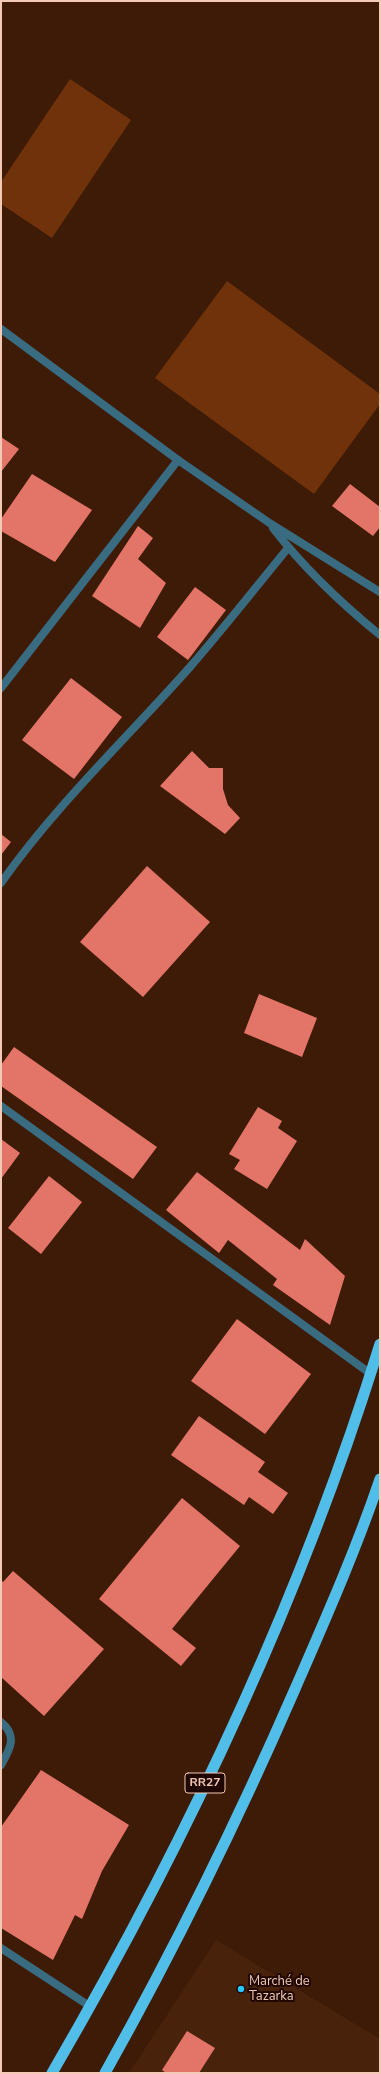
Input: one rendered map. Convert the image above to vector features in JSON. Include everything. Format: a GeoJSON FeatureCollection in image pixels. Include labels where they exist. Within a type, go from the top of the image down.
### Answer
{"type":"FeatureCollection","features":[{"type":"Feature","properties":{"kind":"highway","name":"RR27"},"geometry":{"type":"LineString","coordinates":[[52,2073],[91,2007],[146,1906],[197,1802],[246,1696],[331,1489],[380,1344]]}},
{"type":"Feature","properties":{"kind":"highway"},"geometry":{"type":"LineString","coordinates":[[105,2073],[201,1891],[262,1764],[319,1635],[380,1479]]}},
{"type":"Feature","properties":{"kind":"street"},"geometry":{"type":"LineString","coordinates":[[1,329],[178,460],[271,524],[380,592]]}},
{"type":"Feature","properties":{"kind":"street"},"geometry":{"type":"LineString","coordinates":[[1,688],[178,460]]}},
{"type":"Feature","properties":{"kind":"street"},"geometry":{"type":"LineString","coordinates":[[271,524],[288,548],[358,617],[380,635]]}},
{"type":"Feature","properties":{"kind":"street"},"geometry":{"type":"LineString","coordinates":[[1,883],[18,858],[92,774],[191,666],[288,548]]}},
{"type":"Feature","properties":{"kind":"street"},"geometry":{"type":"LineString","coordinates":[[1,1106],[371,1374]]}},
{"type":"Feature","properties":{"kind":"street"},"geometry":{"type":"LineString","coordinates":[[1,1722],[11,1733],[12,1741],[11,1748],[1,1765]]}},
{"type":"Feature","properties":{"kind":"street"},"geometry":{"type":"LineString","coordinates":[[1,1948],[91,2007]]}},
{"type":"Feature","properties":{"kind":"shaded area"},"geometry":{"type":"Polygon","coordinates":[[[70,79],[131,120],[52,238],[1,204],[1,182],[70,79]]]}},
{"type":"Feature","properties":{"kind":"shaded area"},"geometry":{"type":"Polygon","coordinates":[[[227,281],[380,394],[380,404],[314,494],[155,378],[227,281]]]}},
{"type":"Feature","properties":{"kind":"shaded area","name":"Marché de Tazarka"},"geometry":{"type":"Polygon","coordinates":[[[216,1940],[380,2039],[380,2073],[129,2073],[216,1940]]]}},
{"type":"Feature","properties":{"kind":"building"},"geometry":{"type":"Polygon","coordinates":[[[1,437],[19,449],[1,472],[1,437]]]}},
{"type":"Feature","properties":{"kind":"building"},"geometry":{"type":"Polygon","coordinates":[[[32,474],[92,510],[55,562],[1,531],[1,519],[32,474]]]}},
{"type":"Feature","properties":{"kind":"building"},"geometry":{"type":"Polygon","coordinates":[[[350,484],[380,507],[380,527],[373,536],[332,506],[350,484]]]}},
{"type":"Feature","properties":{"kind":"building"},"geometry":{"type":"Polygon","coordinates":[[[138,526],[153,538],[138,559],[166,583],[140,628],[92,596],[138,526]]]}},
{"type":"Feature","properties":{"kind":"building"},"geometry":{"type":"Polygon","coordinates":[[[195,587],[226,610],[188,660],[157,637],[195,587]]]}},
{"type":"Feature","properties":{"kind":"building"},"geometry":{"type":"Polygon","coordinates":[[[71,678],[122,717],[74,779],[22,740],[71,678]]]}},
{"type":"Feature","properties":{"kind":"building"},"geometry":{"type":"Polygon","coordinates":[[[192,751],[209,768],[223,768],[223,789],[228,805],[240,818],[225,834],[160,786],[192,751]]]}},
{"type":"Feature","properties":{"kind":"building"},"geometry":{"type":"Polygon","coordinates":[[[1,834],[11,842],[1,855],[1,834]]]}},
{"type":"Feature","properties":{"kind":"building"},"geometry":{"type":"Polygon","coordinates":[[[147,866],[210,922],[143,997],[80,942],[147,866]]]}},
{"type":"Feature","properties":{"kind":"building"},"geometry":{"type":"Polygon","coordinates":[[[259,994],[317,1018],[302,1057],[244,1033],[259,994]]]}},
{"type":"Feature","properties":{"kind":"building"},"geometry":{"type":"Polygon","coordinates":[[[14,1047],[157,1147],[133,1179],[1,1086],[1,1065],[14,1047]]]}},
{"type":"Feature","properties":{"kind":"building"},"geometry":{"type":"Polygon","coordinates":[[[258,1107],[282,1121],[278,1128],[297,1141],[267,1189],[234,1169],[240,1160],[229,1154],[258,1107]]]}},
{"type":"Feature","properties":{"kind":"building"},"geometry":{"type":"Polygon","coordinates":[[[1,1139],[20,1153],[1,1179],[1,1139]]]}},
{"type":"Feature","properties":{"kind":"building"},"geometry":{"type":"Polygon","coordinates":[[[197,1172],[300,1250],[305,1239],[345,1276],[330,1325],[273,1285],[277,1279],[228,1240],[219,1253],[166,1210],[197,1172]]]}},
{"type":"Feature","properties":{"kind":"building"},"geometry":{"type":"Polygon","coordinates":[[[49,1176],[82,1202],[41,1254],[8,1228],[49,1176]]]}},
{"type":"Feature","properties":{"kind":"building"},"geometry":{"type":"Polygon","coordinates":[[[237,1319],[311,1374],[265,1434],[191,1381],[237,1319]]]}},
{"type":"Feature","properties":{"kind":"building"},"geometry":{"type":"Polygon","coordinates":[[[199,1416],[265,1462],[258,1472],[288,1493],[273,1514],[249,1497],[244,1505],[171,1455],[199,1416]]]}},
{"type":"Feature","properties":{"kind":"building"},"geometry":{"type":"Polygon","coordinates":[[[182,1498],[240,1546],[172,1629],[196,1648],[181,1666],[99,1599],[182,1498]]]}},
{"type":"Feature","properties":{"kind":"building"},"geometry":{"type":"Polygon","coordinates":[[[13,1571],[104,1649],[44,1716],[1,1677],[1,1580],[3,1582],[13,1571]]]}},
{"type":"Feature","properties":{"kind":"building"},"geometry":{"type":"Polygon","coordinates":[[[41,1770],[129,1825],[102,1871],[82,1919],[75,1915],[53,1960],[1,1928],[1,1827],[41,1770]]]}},
{"type":"Feature","properties":{"kind":"building"},"geometry":{"type":"Polygon","coordinates":[[[187,2031],[215,2048],[199,2073],[166,2073],[162,2070],[187,2031]]]}},
{"type":"Feature","properties":{"kind":"place","name":"Marché de Tazarka"},"geometry":{"type":"Point","coordinates":[241,1989]}}]}
